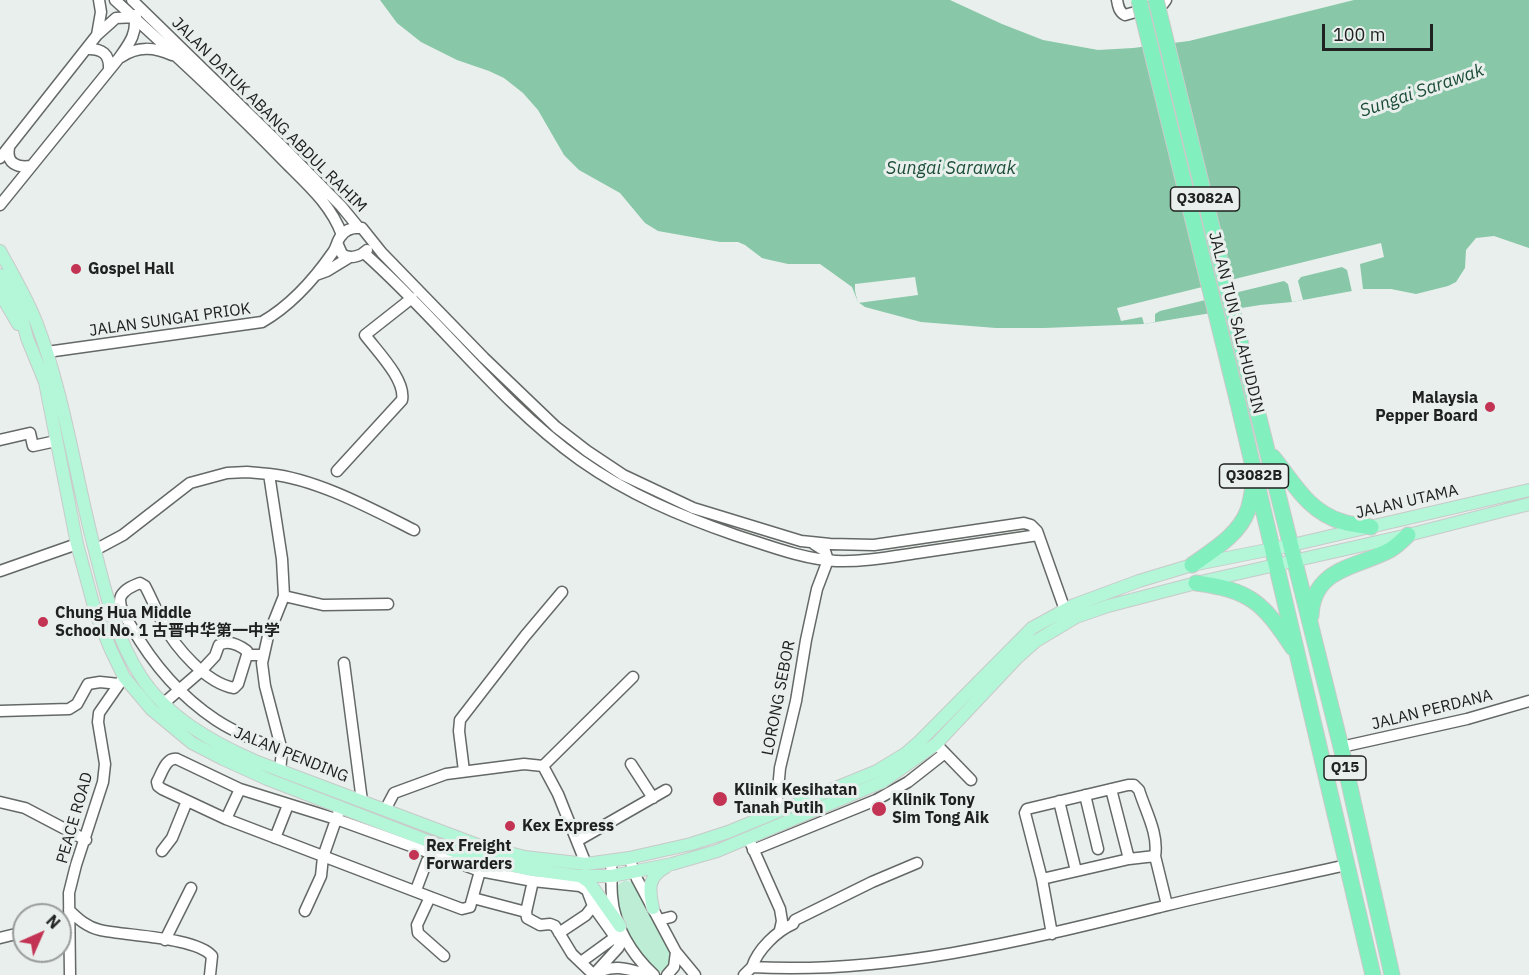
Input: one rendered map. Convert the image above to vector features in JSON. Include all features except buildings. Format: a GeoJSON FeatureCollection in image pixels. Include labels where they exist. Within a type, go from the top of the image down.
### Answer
{"type":"FeatureCollection","features":[{"type":"Feature","properties":{"kind":"highway","name":"JALAN TUN SALAHUDDIN"},"geometry":{"type":"LineString","coordinates":[[1139,0],[1273,549]]}},
{"type":"Feature","properties":{"kind":"highway","name":"JALAN TUN SALAHUDDIN"},"geometry":{"type":"LineString","coordinates":[[1156,0],[1292,545]]}},
{"type":"Feature","properties":{"kind":"highway"},"geometry":{"type":"LineString","coordinates":[[1268,450],[1301,495],[1318,511],[1344,523],[1371,527]]}},
{"type":"Feature","properties":{"kind":"highway"},"geometry":{"type":"LineString","coordinates":[[1192,565],[1229,537],[1241,524],[1248,509],[1255,477]]}},
{"type":"Feature","properties":{"kind":"highway"},"geometry":{"type":"LineString","coordinates":[[1311,626],[1313,601],[1327,580],[1340,570],[1390,550],[1408,535]]}},
{"type":"Feature","properties":{"kind":"highway","name":"Q15"},"geometry":{"type":"LineString","coordinates":[[1292,545],[1341,747],[1392,975]]}},
{"type":"Feature","properties":{"kind":"highway","name":"Q15"},"geometry":{"type":"LineString","coordinates":[[1273,549],[1373,975]]}},
{"type":"Feature","properties":{"kind":"highway"},"geometry":{"type":"LineString","coordinates":[[1196,583],[1233,591],[1262,606],[1298,655]]}},
{"type":"Feature","properties":{"kind":"main road","name":"JALAN PENDING"},"geometry":{"type":"LineString","coordinates":[[0,251],[29,305],[47,352],[95,550],[117,609],[128,655],[140,676],[164,703],[201,733],[229,750],[478,845],[525,857],[586,864],[611,862],[691,844],[776,812],[877,771],[906,754],[1032,628],[1065,610]]}},
{"type":"Feature","properties":{"kind":"main road","name":"JALAN PENDING"},"geometry":{"type":"LineString","coordinates":[[0,275],[21,314],[27,338],[45,382],[77,544],[96,614],[122,680],[152,710],[192,743],[223,759],[338,814],[485,868],[538,878],[612,876],[751,844],[882,782],[940,748]]}},
{"type":"Feature","properties":{"kind":"main road"},"geometry":{"type":"LineString","coordinates":[[0,293],[27,338]]}},
{"type":"Feature","properties":{"kind":"main road","name":"JALAN UTAMA"},"geometry":{"type":"LineString","coordinates":[[1065,610],[1138,581],[1192,565],[1292,545],[1529,490]]}},
{"type":"Feature","properties":{"kind":"main road","name":"JALAN UTAMA"},"geometry":{"type":"LineString","coordinates":[[940,748],[1018,657],[1048,632],[1076,617],[1108,606],[1196,583],[1408,535],[1529,504]]}},
{"type":"Feature","properties":{"kind":"main road"},"geometry":{"type":"LineString","coordinates":[[653,908],[649,890],[651,879],[672,864]]}},
{"type":"Feature","properties":{"kind":"main road"},"geometry":{"type":"LineString","coordinates":[[579,876],[589,882],[619,936]]}},
{"type":"Feature","properties":{"kind":"street"},"geometry":{"type":"LineString","coordinates":[[97,35],[101,12],[99,0]]}},
{"type":"Feature","properties":{"kind":"street","name":"JALAN DATUK ABANG ABDUL RAHIM"},"geometry":{"type":"LineString","coordinates":[[115,0],[242,118],[324,202],[334,217],[340,240]]}},
{"type":"Feature","properties":{"kind":"street"},"geometry":{"type":"LineString","coordinates":[[0,205],[119,58],[133,37],[136,25],[133,9],[126,0]]}},
{"type":"Feature","properties":{"kind":"street","name":"JALAN DATUK ABANG ABDUL RAHIM"},"geometry":{"type":"LineString","coordinates":[[132,0],[286,150],[341,206],[358,228]]}},
{"type":"Feature","properties":{"kind":"street"},"geometry":{"type":"LineString","coordinates":[[1117,0],[1121,14],[1125,15],[1163,4],[1166,0]]}},
{"type":"Feature","properties":{"kind":"street"},"geometry":{"type":"LineString","coordinates":[[0,158],[97,35],[116,18],[144,18],[199,66]]}},
{"type":"Feature","properties":{"kind":"street"},"geometry":{"type":"LineString","coordinates":[[119,58],[142,48],[160,50],[178,57]]}},
{"type":"Feature","properties":{"kind":"street"},"geometry":{"type":"LineString","coordinates":[[86,49],[103,51],[108,57],[109,70]]}},
{"type":"Feature","properties":{"kind":"street"},"geometry":{"type":"LineString","coordinates":[[9,148],[9,158],[14,165],[31,166]]}},
{"type":"Feature","properties":{"kind":"street"},"geometry":{"type":"LineString","coordinates":[[315,275],[347,231],[358,228],[366,231],[371,242],[516,390],[556,427],[623,475],[693,508],[736,523],[808,542],[855,545],[874,545],[1024,523],[1031,525],[1038,535],[1065,610]]}},
{"type":"Feature","properties":{"kind":"street"},"geometry":{"type":"LineString","coordinates":[[340,240],[342,254],[350,257]]}},
{"type":"Feature","properties":{"kind":"street"},"geometry":{"type":"LineString","coordinates":[[315,275],[327,271],[350,257],[364,253],[371,242]]}},
{"type":"Feature","properties":{"kind":"street"},"geometry":{"type":"LineString","coordinates":[[364,253],[412,298],[520,410],[553,439],[605,476],[646,500],[691,519],[755,542],[804,556],[828,560],[855,561],[1038,535]]}},
{"type":"Feature","properties":{"kind":"street","name":"JALAN SUNGAI PRIOK"},"geometry":{"type":"LineString","coordinates":[[47,352],[262,322],[277,313],[315,275]]}},
{"type":"Feature","properties":{"kind":"street"},"geometry":{"type":"LineString","coordinates":[[337,471],[402,400],[404,392],[398,379],[365,335],[412,298]]}},
{"type":"Feature","properties":{"kind":"street"},"geometry":{"type":"LineString","coordinates":[[0,440],[30,433],[33,446],[56,441]]}},
{"type":"Feature","properties":{"kind":"street"},"geometry":{"type":"LineString","coordinates":[[95,550],[123,535],[190,483],[227,473],[269,474],[306,483],[354,501],[414,530]]}},
{"type":"Feature","properties":{"kind":"street"},"geometry":{"type":"LineString","coordinates":[[269,474],[282,559],[284,596],[263,655],[265,686],[282,751],[280,771]]}},
{"type":"Feature","properties":{"kind":"street"},"geometry":{"type":"LineString","coordinates":[[808,542],[825,551],[828,560],[817,589]]}},
{"type":"Feature","properties":{"kind":"street"},"geometry":{"type":"LineString","coordinates":[[0,571],[77,544]]}},
{"type":"Feature","properties":{"kind":"street"},"geometry":{"type":"LineString","coordinates":[[804,556],[815,565],[817,589]]}},
{"type":"Feature","properties":{"kind":"street"},"geometry":{"type":"LineString","coordinates":[[817,589],[836,568],[855,561]]}},
{"type":"Feature","properties":{"kind":"street"},"geometry":{"type":"LineString","coordinates":[[164,703],[179,690],[201,671],[215,656],[219,645],[223,643],[241,647],[247,651],[238,684],[234,688],[223,686],[201,671],[193,664],[163,625],[145,586],[140,583],[128,588],[121,597],[117,609],[142,646],[179,690],[218,721],[282,751]]}},
{"type":"Feature","properties":{"kind":"street","name":"LORONG SEBOR"},"geometry":{"type":"LineString","coordinates":[[776,812],[780,768],[796,701],[817,589]]}},
{"type":"Feature","properties":{"kind":"street"},"geometry":{"type":"LineString","coordinates":[[464,771],[459,731],[460,720],[562,592]]}},
{"type":"Feature","properties":{"kind":"street"},"geometry":{"type":"LineString","coordinates":[[284,596],[323,605],[388,604]]}},
{"type":"Feature","properties":{"kind":"street"},"geometry":{"type":"LineString","coordinates":[[247,655],[263,655]]}},
{"type":"Feature","properties":{"kind":"street"},"geometry":{"type":"LineString","coordinates":[[344,663],[362,801]]}},
{"type":"Feature","properties":{"kind":"street"},"geometry":{"type":"LineString","coordinates":[[385,810],[394,793],[447,774],[524,765],[543,766],[633,677]]}},
{"type":"Feature","properties":{"kind":"street"},"geometry":{"type":"LineString","coordinates":[[0,711],[69,710],[77,704],[83,689],[88,684],[122,680]]}},
{"type":"Feature","properties":{"kind":"street","name":"PEACE ROAD"},"geometry":{"type":"LineString","coordinates":[[69,903],[69,892],[76,865],[104,782],[105,764],[98,722],[99,713],[122,680]]}},
{"type":"Feature","properties":{"kind":"street","name":"JALAN PERDANA"},"geometry":{"type":"LineString","coordinates":[[1341,747],[1467,719],[1529,701]]}},
{"type":"Feature","properties":{"kind":"street"},"geometry":{"type":"LineString","coordinates":[[940,748],[971,780]]}},
{"type":"Feature","properties":{"kind":"street"},"geometry":{"type":"LineString","coordinates":[[305,910],[321,876],[323,856],[338,814],[288,805],[240,789],[173,758],[169,760],[158,782],[159,786],[188,801],[226,819],[323,856],[416,890],[462,909],[470,907],[485,868]]}},
{"type":"Feature","properties":{"kind":"street"},"geometry":{"type":"LineString","coordinates":[[631,764],[653,798]]}},
{"type":"Feature","properties":{"kind":"street"},"geometry":{"type":"LineString","coordinates":[[543,766],[558,794],[586,864]]}},
{"type":"Feature","properties":{"kind":"street"},"geometry":{"type":"LineString","coordinates":[[1052,934],[1042,879],[1025,810],[1059,801],[1134,785],[1139,790],[1153,831],[1157,847],[1155,856],[1167,905]]}},
{"type":"Feature","properties":{"kind":"street"},"geometry":{"type":"LineString","coordinates":[[226,819],[240,789]]}},
{"type":"Feature","properties":{"kind":"street"},"geometry":{"type":"LineString","coordinates":[[1111,789],[1129,859]]}},
{"type":"Feature","properties":{"kind":"street"},"geometry":{"type":"LineString","coordinates":[[578,841],[666,790]]}},
{"type":"Feature","properties":{"kind":"street"},"geometry":{"type":"LineString","coordinates":[[1085,795],[1098,849]]}},
{"type":"Feature","properties":{"kind":"street"},"geometry":{"type":"LineString","coordinates":[[162,851],[172,838],[188,801]]}},
{"type":"Feature","properties":{"kind":"street"},"geometry":{"type":"LineString","coordinates":[[1059,801],[1076,871]]}},
{"type":"Feature","properties":{"kind":"street"},"geometry":{"type":"LineString","coordinates":[[0,802],[25,808],[86,840]]}},
{"type":"Feature","properties":{"kind":"street"},"geometry":{"type":"LineString","coordinates":[[275,838],[288,805]]}},
{"type":"Feature","properties":{"kind":"street"},"geometry":{"type":"LineString","coordinates":[[751,844],[780,909],[782,921],[780,930]]}},
{"type":"Feature","properties":{"kind":"street"},"geometry":{"type":"LineString","coordinates":[[416,890],[427,861],[436,851]]}},
{"type":"Feature","properties":{"kind":"street"},"geometry":{"type":"LineString","coordinates":[[1042,879],[1129,859],[1155,856]]}},
{"type":"Feature","properties":{"kind":"street"},"geometry":{"type":"LineString","coordinates":[[629,858],[676,952],[695,975]]}},
{"type":"Feature","properties":{"kind":"street"},"geometry":{"type":"LineString","coordinates":[[594,974],[619,936],[614,908],[611,862]]}},
{"type":"Feature","properties":{"kind":"street"},"geometry":{"type":"LineString","coordinates":[[917,863],[872,882],[795,920],[793,924],[780,930],[754,960],[753,971],[894,964],[1052,934],[1167,905],[1346,865]]}},
{"type":"Feature","properties":{"kind":"street"},"geometry":{"type":"LineString","coordinates":[[594,974],[572,954],[555,926],[540,925],[527,918],[526,912],[538,878],[580,885],[587,890],[593,906],[641,964],[654,975]]}},
{"type":"Feature","properties":{"kind":"street"},"geometry":{"type":"LineString","coordinates":[[165,940],[191,888]]}},
{"type":"Feature","properties":{"kind":"street"},"geometry":{"type":"LineString","coordinates":[[430,897],[417,925],[418,933],[444,956]]}},
{"type":"Feature","properties":{"kind":"street"},"geometry":{"type":"LineString","coordinates":[[473,898],[526,912]]}},
{"type":"Feature","properties":{"kind":"street"},"geometry":{"type":"LineString","coordinates":[[559,933],[586,915],[593,906]]}},
{"type":"Feature","properties":{"kind":"street"},"geometry":{"type":"LineString","coordinates":[[780,909],[795,920]]}},
{"type":"Feature","properties":{"kind":"street"},"geometry":{"type":"LineString","coordinates":[[72,913],[81,922],[98,930],[165,940],[206,950],[212,956],[210,975]]}},
{"type":"Feature","properties":{"kind":"street"},"geometry":{"type":"LineString","coordinates":[[659,920],[671,917]]}},
{"type":"Feature","properties":{"kind":"street"},"geometry":{"type":"LineString","coordinates":[[581,962],[619,936]]}},
{"type":"Feature","properties":{"kind":"street"},"geometry":{"type":"LineString","coordinates":[[667,975],[674,967],[676,952]]}},
{"type":"Feature","properties":{"kind":"street"},"geometry":{"type":"LineString","coordinates":[[594,974],[617,966],[649,975]]}},
{"type":"Feature","properties":{"kind":"shaded area"},"geometry":{"type":"Polygon","coordinates":[[[625,880],[634,883],[669,949],[670,966],[660,972],[642,957],[624,922],[616,886],[625,880]]]}},
{"type":"Feature","properties":{"kind":"water","name":"Sungai Sarawak"},"geometry":{"type":"Polygon","coordinates":[[[380,0],[950,0],[1043,40],[1098,50],[1189,41],[1354,0],[1529,0],[1529,248],[1494,236],[1476,238],[1466,250],[1465,268],[1456,282],[1416,294],[1391,289],[1363,289],[1144,324],[996,328],[921,322],[865,307],[858,302],[852,287],[820,264],[788,264],[762,258],[738,242],[720,242],[658,231],[645,223],[620,193],[579,170],[564,155],[538,110],[523,93],[504,78],[457,60],[421,42],[397,23],[380,0]]]}},
{"type":"Feature","properties":{"kind":"pier"},"geometry":{"type":"Polygon","coordinates":[[[1381,243],[1384,257],[1360,264],[1363,289],[1352,292],[1347,270],[1342,267],[1301,277],[1298,281],[1303,300],[1292,302],[1288,284],[1284,281],[1160,311],[1155,314],[1155,322],[1144,324],[1142,317],[1121,321],[1117,308],[1381,243]]]}},
{"type":"Feature","properties":{"kind":"pier"},"geometry":{"type":"Polygon","coordinates":[[[915,277],[918,295],[858,303],[855,284],[915,277]]]}},
{"type":"Feature","properties":{"kind":"place","name":"Gospel Hall"},"geometry":{"type":"Point","coordinates":[76,269]}},
{"type":"Feature","properties":{"kind":"place","name":"Malaysia Pepper Board"},"geometry":{"type":"Point","coordinates":[1490,407]}},
{"type":"Feature","properties":{"kind":"place","name":"Chung Hua Middle School No. 1 古晋中华第一中学"},"geometry":{"type":"Point","coordinates":[43,622]}},
{"type":"Feature","properties":{"kind":"place","name":"Klinik Kesihatan Tanah Putih"},"geometry":{"type":"Point","coordinates":[720,799]}},
{"type":"Feature","properties":{"kind":"place","name":"Klinik Tony Sim Tong Aik"},"geometry":{"type":"Point","coordinates":[879,809]}},
{"type":"Feature","properties":{"kind":"place","name":"Kex Express"},"geometry":{"type":"Point","coordinates":[510,826]}},
{"type":"Feature","properties":{"kind":"place","name":"Rex Freight Forwarders"},"geometry":{"type":"Point","coordinates":[414,855]}}]}
